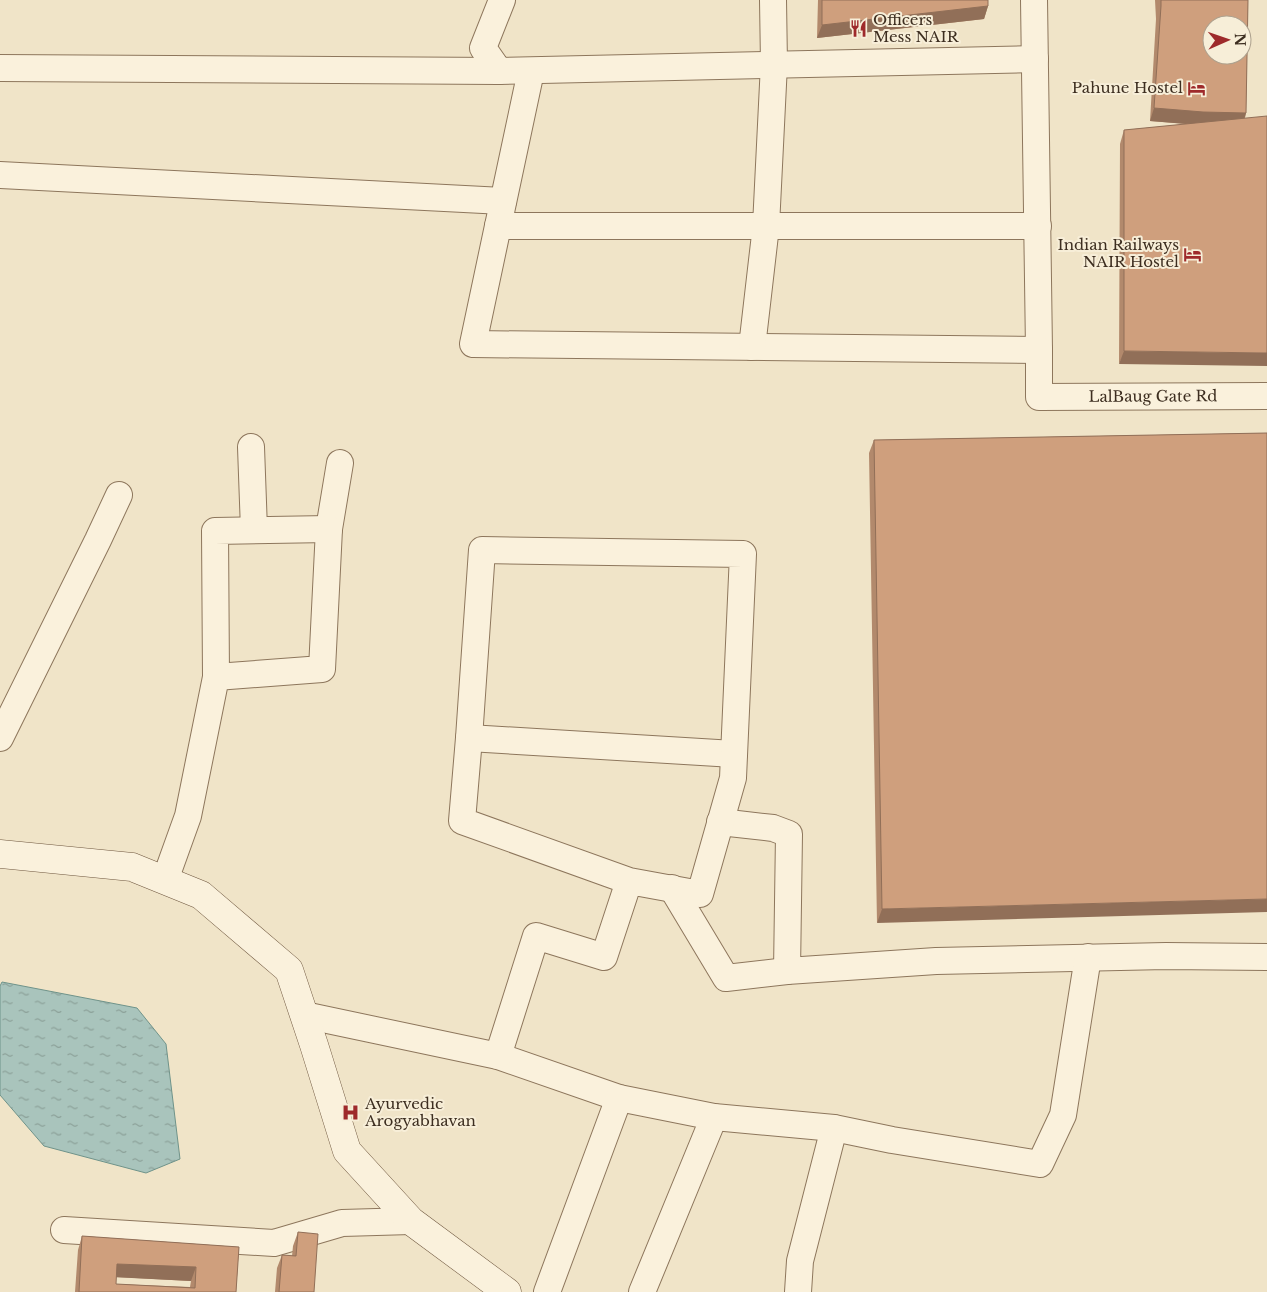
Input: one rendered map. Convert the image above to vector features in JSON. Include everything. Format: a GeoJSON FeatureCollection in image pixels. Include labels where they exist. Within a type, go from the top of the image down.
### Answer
{"type":"FeatureCollection","features":[{"type":"Feature","properties":{"kind":"street"},"geometry":{"type":"LineString","coordinates":[[499,71],[483,48],[502,0]]}},
{"type":"Feature","properties":{"kind":"street"},"geometry":{"type":"LineString","coordinates":[[752,347],[766,226],[774,64],[773,0]]}},
{"type":"Feature","properties":{"kind":"street"},"geometry":{"type":"LineString","coordinates":[[531,71],[473,344],[1039,350],[1034,0]]}},
{"type":"Feature","properties":{"kind":"street"},"geometry":{"type":"LineString","coordinates":[[0,68],[531,71],[1034,59]]}},
{"type":"Feature","properties":{"kind":"street"},"geometry":{"type":"LineString","coordinates":[[0,175],[503,201]]}},
{"type":"Feature","properties":{"kind":"street"},"geometry":{"type":"LineString","coordinates":[[498,226],[1038,226]]}},
{"type":"Feature","properties":{"kind":"street","name":"LalBaug Gate Rd"},"geometry":{"type":"LineString","coordinates":[[1039,350],[1039,396],[1267,396]]}},
{"type":"Feature","properties":{"kind":"street"},"geometry":{"type":"LineString","coordinates":[[251,447],[254,530]]}},
{"type":"Feature","properties":{"kind":"street"},"geometry":{"type":"LineString","coordinates":[[216,677],[322,668],[328,529],[340,462]]}},
{"type":"Feature","properties":{"kind":"street"},"geometry":{"type":"LineString","coordinates":[[0,738],[119,495]]}},
{"type":"Feature","properties":{"kind":"street"},"geometry":{"type":"LineString","coordinates":[[165,880],[188,816],[216,677],[215,531],[328,529]]}},
{"type":"Feature","properties":{"kind":"street"},"geometry":{"type":"LineString","coordinates":[[482,550],[743,554],[734,754],[733,778],[700,894],[629,881],[462,821],[482,550]]}},
{"type":"Feature","properties":{"kind":"street"},"geometry":{"type":"LineString","coordinates":[[469,738],[734,754]]}},
{"type":"Feature","properties":{"kind":"street"},"geometry":{"type":"LineString","coordinates":[[720,822],[774,828],[789,834],[787,971]]}},
{"type":"Feature","properties":{"kind":"street"},"geometry":{"type":"LineString","coordinates":[[0,854],[132,867],[165,880],[202,895],[289,970],[347,1151],[411,1221],[506,1292]]}},
{"type":"Feature","properties":{"kind":"street"},"geometry":{"type":"LineString","coordinates":[[498,1056],[536,936],[604,956],[629,881]]}},
{"type":"Feature","properties":{"kind":"street"},"geometry":{"type":"LineString","coordinates":[[672,888],[726,978],[787,971],[936,961],[1166,956],[1267,957]]}},
{"type":"Feature","properties":{"kind":"street"},"geometry":{"type":"LineString","coordinates":[[304,1015],[498,1056],[619,1098],[714,1117],[834,1128],[892,1140],[1040,1164],[1063,1115],[1088,957]]}},
{"type":"Feature","properties":{"kind":"street"},"geometry":{"type":"LineString","coordinates":[[547,1292],[619,1098]]}},
{"type":"Feature","properties":{"kind":"street"},"geometry":{"type":"LineString","coordinates":[[642,1292],[714,1117]]}},
{"type":"Feature","properties":{"kind":"street"},"geometry":{"type":"LineString","coordinates":[[798,1292],[800,1261],[834,1128]]}},
{"type":"Feature","properties":{"kind":"street"},"geometry":{"type":"LineString","coordinates":[[64,1230],[274,1243],[342,1223],[411,1221]]}},
{"type":"Feature","properties":{"kind":"water"},"geometry":{"type":"Polygon","coordinates":[[[2,982],[137,1008],[166,1044],[180,1159],[146,1173],[44,1146],[0,1095],[0,986],[2,982]]]}},
{"type":"Feature","properties":{"kind":"building"},"geometry":{"type":"Polygon","coordinates":[[[822,0],[988,0],[988,6],[822,25],[822,0]]]}},
{"type":"Feature","properties":{"kind":"building","name":"Pahune Hostel"},"geometry":{"type":"Polygon","coordinates":[[[1161,0],[1248,0],[1248,15],[1202,15],[1202,65],[1247,65],[1246,113],[1154,108],[1161,0]]]}},
{"type":"Feature","properties":{"kind":"building","name":"Indian Railways NAIR Hostel"},"geometry":{"type":"Polygon","coordinates":[[[1267,116],[1267,353],[1124,351],[1124,130],[1267,116]]]}},
{"type":"Feature","properties":{"kind":"building"},"geometry":{"type":"Polygon","coordinates":[[[1267,433],[1267,899],[882,909],[874,440],[1267,433]]]}},
{"type":"Feature","properties":{"kind":"building"},"geometry":{"type":"Polygon","coordinates":[[[298,1232],[318,1234],[314,1292],[279,1292],[282,1255],[296,1256],[298,1232]]]}},
{"type":"Feature","properties":{"kind":"building"},"geometry":{"type":"Polygon","coordinates":[[[82,1236],[239,1247],[236,1292],[79,1292],[82,1236]],[[117,1264],[116,1284],[195,1288],[196,1267],[117,1264]]]}},
{"type":"Feature","properties":{"kind":"place","name":"Officers Mess NAIR"},"geometry":{"type":"Point","coordinates":[859,29]}},
{"type":"Feature","properties":{"kind":"place","name":"Pahune Hostel"},"geometry":{"type":"Point","coordinates":[1197,88]}},
{"type":"Feature","properties":{"kind":"place","name":"Indian Railways NAIR Hostel"},"geometry":{"type":"Point","coordinates":[1193,254]}},
{"type":"Feature","properties":{"kind":"place","name":"Ayurvedic Arogyabhavan"},"geometry":{"type":"Point","coordinates":[351,1113]}}]}
